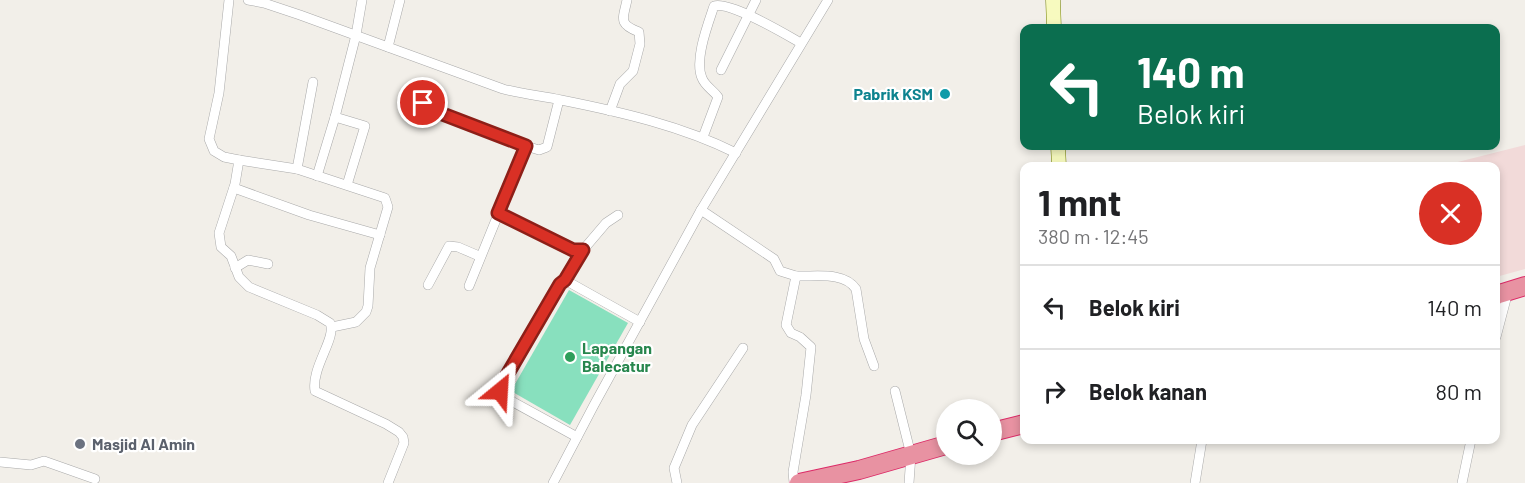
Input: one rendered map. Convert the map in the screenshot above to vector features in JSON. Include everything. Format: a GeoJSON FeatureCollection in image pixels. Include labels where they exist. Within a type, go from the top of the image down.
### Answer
{"type":"FeatureCollection","features":[{"type":"Feature","properties":{"kind":"highway"},"geometry":{"type":"LineString","coordinates":[[1500,293],[1525,286]]}},
{"type":"Feature","properties":{"kind":"highway"},"geometry":{"type":"LineString","coordinates":[[1002,430],[1020,425]]}},
{"type":"Feature","properties":{"kind":"highway"},"geometry":{"type":"LineString","coordinates":[[799,483],[827,480],[936,448]]}},
{"type":"Feature","properties":{"kind":"street"},"geometry":{"type":"LineString","coordinates":[[229,0],[219,93],[209,139],[214,151],[224,157],[297,169],[385,198],[388,202],[370,268],[366,312],[356,322],[332,327]]}},
{"type":"Feature","properties":{"kind":"street"},"geometry":{"type":"LineString","coordinates":[[248,0],[264,3],[356,35],[503,89],[664,124],[703,137],[736,153]]}},
{"type":"Feature","properties":{"kind":"street"},"geometry":{"type":"LineString","coordinates":[[317,176],[356,35],[362,0]]}},
{"type":"Feature","properties":{"kind":"street"},"geometry":{"type":"LineString","coordinates":[[388,47],[400,0]]}},
{"type":"Feature","properties":{"kind":"street"},"geometry":{"type":"LineString","coordinates":[[610,111],[620,84],[633,71],[640,44],[639,32],[624,24],[627,0]]}},
{"type":"Feature","properties":{"kind":"street"},"geometry":{"type":"LineString","coordinates":[[721,70],[756,0]]}},
{"type":"Feature","properties":{"kind":"street"},"geometry":{"type":"LineString","coordinates":[[553,483],[701,210],[828,0]]}},
{"type":"Feature","properties":{"kind":"street"},"geometry":{"type":"LineString","coordinates":[[1053,0],[1054,24]]}},
{"type":"Feature","properties":{"kind":"street"},"geometry":{"type":"LineString","coordinates":[[703,137],[718,97],[706,85],[700,72],[701,49],[714,6],[724,5],[801,43]]}},
{"type":"Feature","properties":{"kind":"street"},"geometry":{"type":"LineString","coordinates":[[297,169],[313,82]]}},
{"type":"Feature","properties":{"kind":"street"},"geometry":{"type":"LineString","coordinates":[[423,103],[427,108],[539,150],[547,147],[559,100]]}},
{"type":"Feature","properties":{"kind":"street"},"geometry":{"type":"LineString","coordinates":[[334,117],[365,126],[347,185]]}},
{"type":"Feature","properties":{"kind":"street"},"geometry":{"type":"LineString","coordinates":[[469,286],[479,256],[526,146]]}},
{"type":"Feature","properties":{"kind":"street"},"geometry":{"type":"LineString","coordinates":[[239,160],[234,188],[219,232],[221,247],[231,256],[239,277],[249,287],[317,315],[330,323],[332,332],[315,372],[313,382],[315,391],[386,424],[404,437],[404,443],[388,483]]}},
{"type":"Feature","properties":{"kind":"street"},"geometry":{"type":"LineString","coordinates":[[234,188],[309,215],[380,235]]}},
{"type":"Feature","properties":{"kind":"street"},"geometry":{"type":"LineString","coordinates":[[701,210],[774,259],[780,271],[796,276],[840,278],[852,283],[856,289],[864,339],[874,366]]}},
{"type":"Feature","properties":{"kind":"street"},"geometry":{"type":"LineString","coordinates":[[498,213],[573,250],[583,250]]}},
{"type":"Feature","properties":{"kind":"street"},"geometry":{"type":"LineString","coordinates":[[577,437],[504,397],[500,387],[560,284],[565,280],[583,250],[606,223],[618,215]]}},
{"type":"Feature","properties":{"kind":"street"},"geometry":{"type":"LineString","coordinates":[[428,285],[449,246],[458,247],[479,256]]}},
{"type":"Feature","properties":{"kind":"street"},"geometry":{"type":"LineString","coordinates":[[235,268],[248,260],[268,264]]}},
{"type":"Feature","properties":{"kind":"street"},"geometry":{"type":"LineString","coordinates":[[794,483],[793,472],[812,347],[801,337],[790,333],[786,325],[796,276]]}},
{"type":"Feature","properties":{"kind":"street"},"geometry":{"type":"LineString","coordinates":[[565,280],[640,322]]}},
{"type":"Feature","properties":{"kind":"street"},"geometry":{"type":"LineString","coordinates":[[1500,293],[1506,299],[1500,322]]}},
{"type":"Feature","properties":{"kind":"street"},"geometry":{"type":"LineString","coordinates":[[677,483],[674,468],[692,425],[743,348]]}},
{"type":"Feature","properties":{"kind":"street"},"geometry":{"type":"LineString","coordinates":[[895,391],[911,455],[909,483]]}},
{"type":"Feature","properties":{"kind":"street"},"geometry":{"type":"LineString","coordinates":[[1195,483],[1201,444]]}},
{"type":"Feature","properties":{"kind":"street"},"geometry":{"type":"LineString","coordinates":[[1462,483],[1470,444]]}},
{"type":"Feature","properties":{"kind":"street"},"geometry":{"type":"LineString","coordinates":[[0,462],[31,465],[44,461],[95,479]]}},
{"type":"Feature","properties":{"kind":"shaded area"},"geometry":{"type":"Polygon","coordinates":[[[1525,145],[1525,269],[1500,276],[1500,162],[1458,162],[1525,145]]]}},
{"type":"Feature","properties":{"kind":"green space","name":"Lapangan Balecatur"},"geometry":{"type":"Polygon","coordinates":[[[569,290],[628,323],[570,425],[511,391],[569,290]]]}},
{"type":"Feature","properties":{"kind":"place","name":"Pabrik KSM"},"geometry":{"type":"Point","coordinates":[945,94]}},
{"type":"Feature","properties":{"kind":"place","name":"Lapangan Balecatur"},"geometry":{"type":"Point","coordinates":[570,357]}},
{"type":"Feature","properties":{"kind":"place","name":"Masjid Al Amin"},"geometry":{"type":"Point","coordinates":[80,444]}},
{"type":"Feature","properties":{"kind":"route"},"geometry":{"type":"LineString","coordinates":[[423,103],[427,108],[526,146],[521,163],[498,213],[573,250],[578,252],[583,250],[565,280],[560,284],[500,387],[500,391]]}}]}
